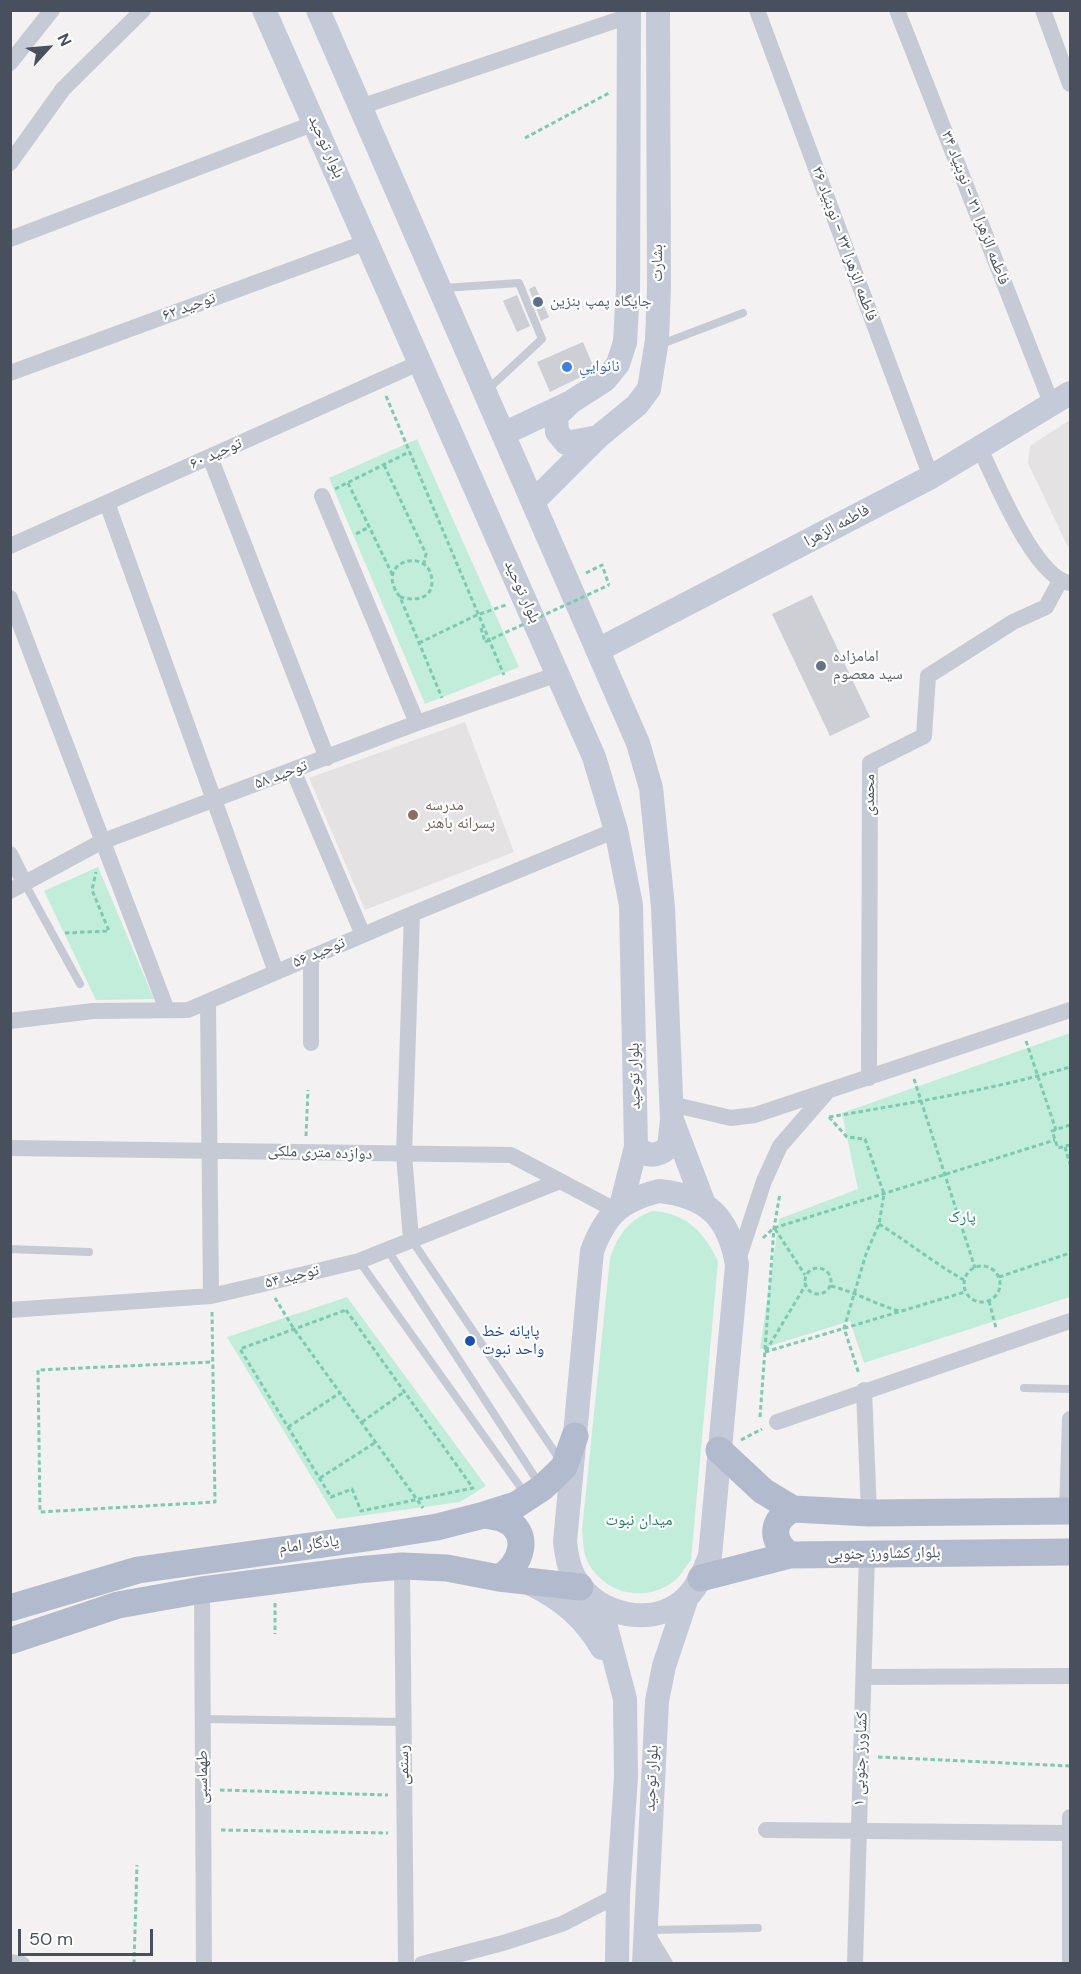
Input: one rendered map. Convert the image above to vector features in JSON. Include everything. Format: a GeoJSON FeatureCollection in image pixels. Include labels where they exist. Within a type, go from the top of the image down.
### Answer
{"type":"FeatureCollection","features":[{"type":"Feature","properties":{"kind":"main road","name":"بلوار توحید"},"geometry":{"type":"LineString","coordinates":[[264,10],[594,757],[616,830],[631,905],[636,1147],[618,1208]]}},
{"type":"Feature","properties":{"kind":"main road","name":"بلوار توحید"},"geometry":{"type":"LineString","coordinates":[[318,10],[638,743],[651,788],[663,907],[671,1112],[704,1204]]}},
{"type":"Feature","properties":{"kind":"main road","name":"بشارت"},"geometry":{"type":"LineString","coordinates":[[533,502],[598,437],[637,405],[649,389],[656,346],[658,287],[658,10]]}},
{"type":"Feature","properties":{"kind":"main road","name":"بشارت"},"geometry":{"type":"LineString","coordinates":[[503,434],[571,402],[613,372],[626,342],[629,13]]}},
{"type":"Feature","properties":{"kind":"main road","name":"فاطمه الزهرا"},"geometry":{"type":"LineString","coordinates":[[598,650],[931,477],[1061,399]]}},
{"type":"Feature","properties":{"kind":"main road"},"geometry":{"type":"LineString","coordinates":[[571,402],[556,416],[557,432],[566,443],[598,437]]}},
{"type":"Feature","properties":{"kind":"main road"},"geometry":{"type":"LineString","coordinates":[[636,1147],[643,1153],[653,1155],[663,1153],[669,1147],[671,1112]]}},
{"type":"Feature","properties":{"kind":"main road"},"geometry":{"type":"LineString","coordinates":[[659,1191],[682,1194],[704,1204],[726,1227],[733,1242],[737,1265],[710,1556],[694,1588],[666,1610],[643,1616],[619,1613],[586,1593],[568,1565],[565,1542],[592,1251],[600,1228],[618,1208],[635,1197],[659,1191]]}},
{"type":"Feature","properties":{"kind":"main road","name":"یادگار امام"},"geometry":{"type":"LineString","coordinates":[[10,1608],[138,1570],[437,1527],[484,1515],[516,1505],[564,1467],[575,1436]]}},
{"type":"Feature","properties":{"kind":"main road"},"geometry":{"type":"LineString","coordinates":[[719,1450],[763,1491],[793,1509]]}},
{"type":"Feature","properties":{"kind":"main road"},"geometry":{"type":"LineString","coordinates":[[790,1555],[780,1548],[775,1531],[782,1514],[793,1509],[869,1512],[1069,1511]]}},
{"type":"Feature","properties":{"kind":"main road"},"geometry":{"type":"LineString","coordinates":[[484,1515],[503,1519],[511,1524],[520,1540],[518,1561],[507,1574],[512,1580],[564,1602],[586,1623],[610,1665],[625,1723]]}},
{"type":"Feature","properties":{"kind":"main road","name":"بلوار کشاورز جنوبی"},"geometry":{"type":"LineString","coordinates":[[694,1588],[790,1555],[1071,1552]]}},
{"type":"Feature","properties":{"kind":"main road","name":"یادگار امام"},"geometry":{"type":"LineString","coordinates":[[10,1641],[118,1605],[274,1580],[402,1566],[447,1568],[586,1593]]}},
{"type":"Feature","properties":{"kind":"main road","name":"بلوار توحید"},"geometry":{"type":"LineString","coordinates":[[644,1964],[657,1701],[664,1666],[694,1588]]}},
{"type":"Feature","properties":{"kind":"main road","name":"بلوار توحید"},"geometry":{"type":"LineString","coordinates":[[586,1593],[606,1627],[622,1682],[626,1776],[618,1895],[617,1964]]}},
{"type":"Feature","properties":{"kind":"street"},"geometry":{"type":"LineString","coordinates":[[10,63],[52,10]]}},
{"type":"Feature","properties":{"kind":"street"},"geometry":{"type":"LineString","coordinates":[[10,163],[63,89],[143,10]]}},
{"type":"Feature","properties":{"kind":"street","name":"فاطمه الزهرا ۳۳ - نوبنیاد ۳۶"},"geometry":{"type":"LineString","coordinates":[[757,10],[931,477]]}},
{"type":"Feature","properties":{"kind":"street","name":"فاطمه الزهرا ۳۱ - نوبنیاد ۳۴"},"geometry":{"type":"LineString","coordinates":[[897,10],[1061,399]]}},
{"type":"Feature","properties":{"kind":"street"},"geometry":{"type":"LineString","coordinates":[[1043,10],[1071,84]]}},
{"type":"Feature","properties":{"kind":"street"},"geometry":{"type":"LineString","coordinates":[[360,107],[629,13]]}},
{"type":"Feature","properties":{"kind":"street"},"geometry":{"type":"LineString","coordinates":[[10,239],[315,123]]}},
{"type":"Feature","properties":{"kind":"street","name":"توحید ۶۲"},"geometry":{"type":"LineString","coordinates":[[10,373],[367,242]]}},
{"type":"Feature","properties":{"kind":"street","name":"توحید ۶۰"},"geometry":{"type":"LineString","coordinates":[[10,546],[421,362]]}},
{"type":"Feature","properties":{"kind":"street"},"geometry":{"type":"LineString","coordinates":[[980,448],[1035,553],[1047,570],[1065,582]]}},
{"type":"Feature","properties":{"kind":"street"},"geometry":{"type":"LineString","coordinates":[[210,457],[327,758]]}},
{"type":"Feature","properties":{"kind":"street"},"geometry":{"type":"LineString","coordinates":[[322,496],[417,723]]}},
{"type":"Feature","properties":{"kind":"street"},"geometry":{"type":"LineString","coordinates":[[107,503],[276,972]]}},
{"type":"Feature","properties":{"kind":"street","name":"محمدی"},"geometry":{"type":"LineString","coordinates":[[869,1078],[870,763],[924,736],[928,676],[1013,622],[1046,606],[1065,582]]}},
{"type":"Feature","properties":{"kind":"street"},"geometry":{"type":"LineString","coordinates":[[10,598],[166,1010]]}},
{"type":"Feature","properties":{"kind":"street","name":"توحید ۵۸"},"geometry":{"type":"LineString","coordinates":[[18,887],[101,842],[216,801],[417,723],[558,675]]}},
{"type":"Feature","properties":{"kind":"street"},"geometry":{"type":"LineString","coordinates":[[293,770],[363,934]]}},
{"type":"Feature","properties":{"kind":"street","name":"توحید ۵۶"},"geometry":{"type":"LineString","coordinates":[[10,1021],[93,1011],[188,1010],[363,934],[616,830]]}},
{"type":"Feature","properties":{"kind":"street"},"geometry":{"type":"LineString","coordinates":[[10,854],[18,887]]}},
{"type":"Feature","properties":{"kind":"street"},"geometry":{"type":"LineString","coordinates":[[411,1239],[404,1155],[412,914]]}},
{"type":"Feature","properties":{"kind":"street"},"geometry":{"type":"LineString","coordinates":[[311,957],[311,1043]]}},
{"type":"Feature","properties":{"kind":"street"},"geometry":{"type":"LineString","coordinates":[[208,1003],[211,1296]]}},
{"type":"Feature","properties":{"kind":"street"},"geometry":{"type":"LineString","coordinates":[[671,1112],[731,1118],[755,1114],[1071,1010]]}},
{"type":"Feature","properties":{"kind":"street"},"geometry":{"type":"LineString","coordinates":[[737,1265],[764,1181],[780,1146],[827,1091]]}},
{"type":"Feature","properties":{"kind":"street","name":"دوازده متری ملکی"},"geometry":{"type":"LineString","coordinates":[[10,1148],[512,1155],[618,1208]]}},
{"type":"Feature","properties":{"kind":"street","name":"توحید ۵۴"},"geometry":{"type":"LineString","coordinates":[[10,1310],[211,1296],[267,1283],[359,1261],[560,1181]]}},
{"type":"Feature","properties":{"kind":"street"},"geometry":{"type":"LineString","coordinates":[[777,1422],[864,1390],[1071,1321]]}},
{"type":"Feature","properties":{"kind":"street"},"geometry":{"type":"LineString","coordinates":[[864,1390],[869,1512]]}},
{"type":"Feature","properties":{"kind":"street"},"geometry":{"type":"LineString","coordinates":[[1069,1511],[1071,1419]]}},
{"type":"Feature","properties":{"kind":"street","name":"کشاورز جنوبی ۱"},"geometry":{"type":"LineString","coordinates":[[855,1964],[867,1554]]}},
{"type":"Feature","properties":{"kind":"street","name":"رستمی"},"geometry":{"type":"LineString","coordinates":[[402,1566],[406,1964]]}},
{"type":"Feature","properties":{"kind":"street","name":"طهماسبی"},"geometry":{"type":"LineString","coordinates":[[202,1590],[204,1964]]}},
{"type":"Feature","properties":{"kind":"street"},"geometry":{"type":"LineString","coordinates":[[864,1677],[1071,1676]]}},
{"type":"Feature","properties":{"kind":"street"},"geometry":{"type":"LineString","coordinates":[[1070,1964],[1071,1817]]}},
{"type":"Feature","properties":{"kind":"street"},"geometry":{"type":"LineString","coordinates":[[766,1830],[1070,1833]]}},
{"type":"Feature","properties":{"kind":"street"},"geometry":{"type":"LineString","coordinates":[[422,1964],[468,1958],[562,1924],[618,1895]]}},
{"type":"Feature","properties":{"kind":"street"},"geometry":{"type":"LineString","coordinates":[[644,1930],[665,1964]]}},
{"type":"Feature","properties":{"kind":"street"},"geometry":{"type":"LineString","coordinates":[[10,1962],[22,1964]]}},
{"type":"Feature","properties":{"kind":"lane"},"geometry":{"type":"LineString","coordinates":[[440,289],[519,283],[542,339],[485,393]]}},
{"type":"Feature","properties":{"kind":"lane"},"geometry":{"type":"LineString","coordinates":[[656,346],[743,313]]}},
{"type":"Feature","properties":{"kind":"lane"},"geometry":{"type":"LineString","coordinates":[[18,887],[51,933],[80,984]]}},
{"type":"Feature","properties":{"kind":"lane"},"geometry":{"type":"LineString","coordinates":[[411,1239],[564,1467]]}},
{"type":"Feature","properties":{"kind":"lane"},"geometry":{"type":"LineString","coordinates":[[10,1249],[89,1252]]}},
{"type":"Feature","properties":{"kind":"lane"},"geometry":{"type":"LineString","coordinates":[[387,1249],[535,1492]]}},
{"type":"Feature","properties":{"kind":"lane"},"geometry":{"type":"LineString","coordinates":[[359,1261],[535,1492]]}},
{"type":"Feature","properties":{"kind":"lane"},"geometry":{"type":"LineString","coordinates":[[1023,1388],[1071,1389]]}},
{"type":"Feature","properties":{"kind":"lane"},"geometry":{"type":"LineString","coordinates":[[202,1719],[404,1722]]}},
{"type":"Feature","properties":{"kind":"lane"},"geometry":{"type":"LineString","coordinates":[[644,1930],[758,1928]]}},
{"type":"Feature","properties":{"kind":"path"},"geometry":{"type":"LineString","coordinates":[[525,138],[629,82]]}},
{"type":"Feature","properties":{"kind":"path"},"geometry":{"type":"LineString","coordinates":[[379,381],[511,691]]}},
{"type":"Feature","properties":{"kind":"path"},"geometry":{"type":"LineString","coordinates":[[322,496],[409,452]]}},
{"type":"Feature","properties":{"kind":"path"},"geometry":{"type":"LineString","coordinates":[[384,465],[426,554],[424,563]]}},
{"type":"Feature","properties":{"kind":"path"},"geometry":{"type":"LineString","coordinates":[[348,483],[392,574],[392,587],[400,597],[448,712]]}},
{"type":"Feature","properties":{"kind":"path"},"geometry":{"type":"LineString","coordinates":[[392,574],[400,563],[412,559],[424,563],[432,573],[432,586],[424,597],[413,601],[400,597]]}},
{"type":"Feature","properties":{"kind":"path"},"geometry":{"type":"LineString","coordinates":[[477,615],[486,642],[609,585],[602,565]]}},
{"type":"Feature","properties":{"kind":"path"},"geometry":{"type":"LineString","coordinates":[[419,643],[477,615],[525,598]]}},
{"type":"Feature","properties":{"kind":"path"},"geometry":{"type":"LineString","coordinates":[[51,933],[109,931],[92,890],[101,842]]}},
{"type":"Feature","properties":{"kind":"path"},"geometry":{"type":"LineString","coordinates":[[1021,1027],[1056,1130]]}},
{"type":"Feature","properties":{"kind":"path"},"geometry":{"type":"LineString","coordinates":[[909,1064],[975,1268]]}},
{"type":"Feature","properties":{"kind":"path"},"geometry":{"type":"LineString","coordinates":[[822,1125],[829,1117],[1038,1077],[1071,1067]]}},
{"type":"Feature","properties":{"kind":"path"},"geometry":{"type":"LineString","coordinates":[[306,1153],[308,1090]]}},
{"type":"Feature","properties":{"kind":"path"},"geometry":{"type":"LineString","coordinates":[[827,1091],[829,1117],[847,1137],[865,1139],[884,1194],[879,1224],[866,1254],[844,1328],[864,1390]]}},
{"type":"Feature","properties":{"kind":"path"},"geometry":{"type":"LineString","coordinates":[[1071,1125],[1052,1131],[1058,1148],[1071,1145]]}},
{"type":"Feature","properties":{"kind":"path"},"geometry":{"type":"LineString","coordinates":[[774,1228],[1055,1140]]}},
{"type":"Feature","properties":{"kind":"path"},"geometry":{"type":"LineString","coordinates":[[1065,1147],[1071,1164]]}},
{"type":"Feature","properties":{"kind":"path"},"geometry":{"type":"LineString","coordinates":[[759,1430],[774,1228],[780,1190]]}},
{"type":"Feature","properties":{"kind":"path"},"geometry":{"type":"LineString","coordinates":[[879,1224],[907,1241],[934,1263],[964,1280]]}},
{"type":"Feature","properties":{"kind":"path"},"geometry":{"type":"LineString","coordinates":[[765,1352],[805,1286],[805,1275],[774,1228]]}},
{"type":"Feature","properties":{"kind":"path"},"geometry":{"type":"LineString","coordinates":[[999,1277],[1071,1253]]}},
{"type":"Feature","properties":{"kind":"path"},"geometry":{"type":"LineString","coordinates":[[980,1266],[992,1268],[999,1277],[1000,1288],[995,1298],[989,1301],[973,1301],[965,1292],[964,1280],[970,1270],[980,1266]]}},
{"type":"Feature","properties":{"kind":"path"},"geometry":{"type":"LineString","coordinates":[[805,1275],[813,1268],[824,1268],[831,1275],[831,1286],[823,1294],[812,1294],[805,1286]]}},
{"type":"Feature","properties":{"kind":"path"},"geometry":{"type":"LineString","coordinates":[[267,1283],[294,1329],[437,1527]]}},
{"type":"Feature","properties":{"kind":"path"},"geometry":{"type":"LineString","coordinates":[[831,1286],[855,1292],[880,1305],[901,1311]]}},
{"type":"Feature","properties":{"kind":"path"},"geometry":{"type":"LineString","coordinates":[[765,1352],[965,1292]]}},
{"type":"Feature","properties":{"kind":"path"},"geometry":{"type":"LineString","coordinates":[[211,1296],[215,1502],[40,1512],[38,1370],[212,1362]]}},
{"type":"Feature","properties":{"kind":"path"},"geometry":{"type":"LineString","coordinates":[[989,1301],[1000,1344]]}},
{"type":"Feature","properties":{"kind":"path"},"geometry":{"type":"LineString","coordinates":[[346,1310],[472,1488],[361,1511],[352,1490],[331,1497],[240,1350],[294,1329],[346,1310]]}},
{"type":"Feature","properties":{"kind":"path"},"geometry":{"type":"LineString","coordinates":[[362,1422],[404,1392]]}},
{"type":"Feature","properties":{"kind":"path"},"geometry":{"type":"LineString","coordinates":[[288,1427],[340,1393]]}},
{"type":"Feature","properties":{"kind":"path"},"geometry":{"type":"LineString","coordinates":[[719,1450],[777,1422]]}},
{"type":"Feature","properties":{"kind":"path"},"geometry":{"type":"LineString","coordinates":[[320,1478],[376,1442]]}},
{"type":"Feature","properties":{"kind":"path"},"geometry":{"type":"LineString","coordinates":[[274,1580],[275,1634]]}},
{"type":"Feature","properties":{"kind":"path"},"geometry":{"type":"LineString","coordinates":[[861,1756],[1071,1766]]}},
{"type":"Feature","properties":{"kind":"path"},"geometry":{"type":"LineString","coordinates":[[203,1790],[404,1795]]}},
{"type":"Feature","properties":{"kind":"path"},"geometry":{"type":"LineString","coordinates":[[203,1829],[405,1833]]}},
{"type":"Feature","properties":{"kind":"path"},"geometry":{"type":"LineString","coordinates":[[134,1964],[137,1865]]}},
{"type":"Feature","properties":{"kind":"shaded area"},"geometry":{"type":"Polygon","coordinates":[[[1070,420],[1070,547],[1028,463],[1030,446],[1070,420]]]}},
{"type":"Feature","properties":{"kind":"shaded area","name":"مدرسه پسرانه باهنر"},"geometry":{"type":"Polygon","coordinates":[[[465,722],[514,852],[365,910],[309,778],[465,722]]]}},
{"type":"Feature","properties":{"kind":"green space"},"geometry":{"type":"Polygon","coordinates":[[[417,439],[519,667],[425,704],[329,478],[417,439]]]}},
{"type":"Feature","properties":{"kind":"green space"},"geometry":{"type":"Polygon","coordinates":[[[98,867],[154,999],[96,1000],[44,891],[98,867]]]}},
{"type":"Feature","properties":{"kind":"green space","name":"پارک"},"geometry":{"type":"Polygon","coordinates":[[[1070,1033],[1070,1297],[864,1363],[850,1321],[760,1349],[779,1219],[858,1189],[842,1113],[1070,1033]]]}},
{"type":"Feature","properties":{"kind":"green space","name":"میدان نبوت"},"geometry":{"type":"Polygon","coordinates":[[[653,1211],[675,1216],[693,1226],[707,1241],[718,1261],[691,1560],[673,1582],[661,1589],[636,1593],[612,1587],[593,1570],[585,1555],[582,1530],[610,1258],[621,1235],[631,1223],[653,1211]]]}},
{"type":"Feature","properties":{"kind":"green space"},"geometry":{"type":"Polygon","coordinates":[[[347,1297],[486,1486],[460,1502],[337,1519],[227,1337],[347,1297]]]}},
{"type":"Feature","properties":{"kind":"building"},"geometry":{"type":"Polygon","coordinates":[[[535,286],[549,317],[541,321],[529,289],[535,286]]]}},
{"type":"Feature","properties":{"kind":"building"},"geometry":{"type":"Polygon","coordinates":[[[517,295],[530,326],[517,332],[503,301],[517,295]]]}},
{"type":"Feature","properties":{"kind":"building","name":"نانواییِ"},"geometry":{"type":"Polygon","coordinates":[[[583,342],[595,370],[550,392],[537,362],[583,342]]]}},
{"type":"Feature","properties":{"kind":"building","name":"امامزاده سید معصوم"},"geometry":{"type":"Polygon","coordinates":[[[812,595],[870,717],[830,736],[772,614],[812,595]]]}},
{"type":"Feature","properties":{"kind":"place","name":"جایگاه پمپ بنزین"},"geometry":{"type":"Point","coordinates":[538,302]}},
{"type":"Feature","properties":{"kind":"place","name":"نانواییِ"},"geometry":{"type":"Point","coordinates":[567,367]}},
{"type":"Feature","properties":{"kind":"place","name":"امامزاده سید معصوم"},"geometry":{"type":"Point","coordinates":[821,666]}},
{"type":"Feature","properties":{"kind":"place","name":"مدرسه پسرانه باهنر"},"geometry":{"type":"Point","coordinates":[413,815]}},
{"type":"Feature","properties":{"kind":"place","name":"پایانه خط واحد نبوت"},"geometry":{"type":"Point","coordinates":[470,1341]}}]}
